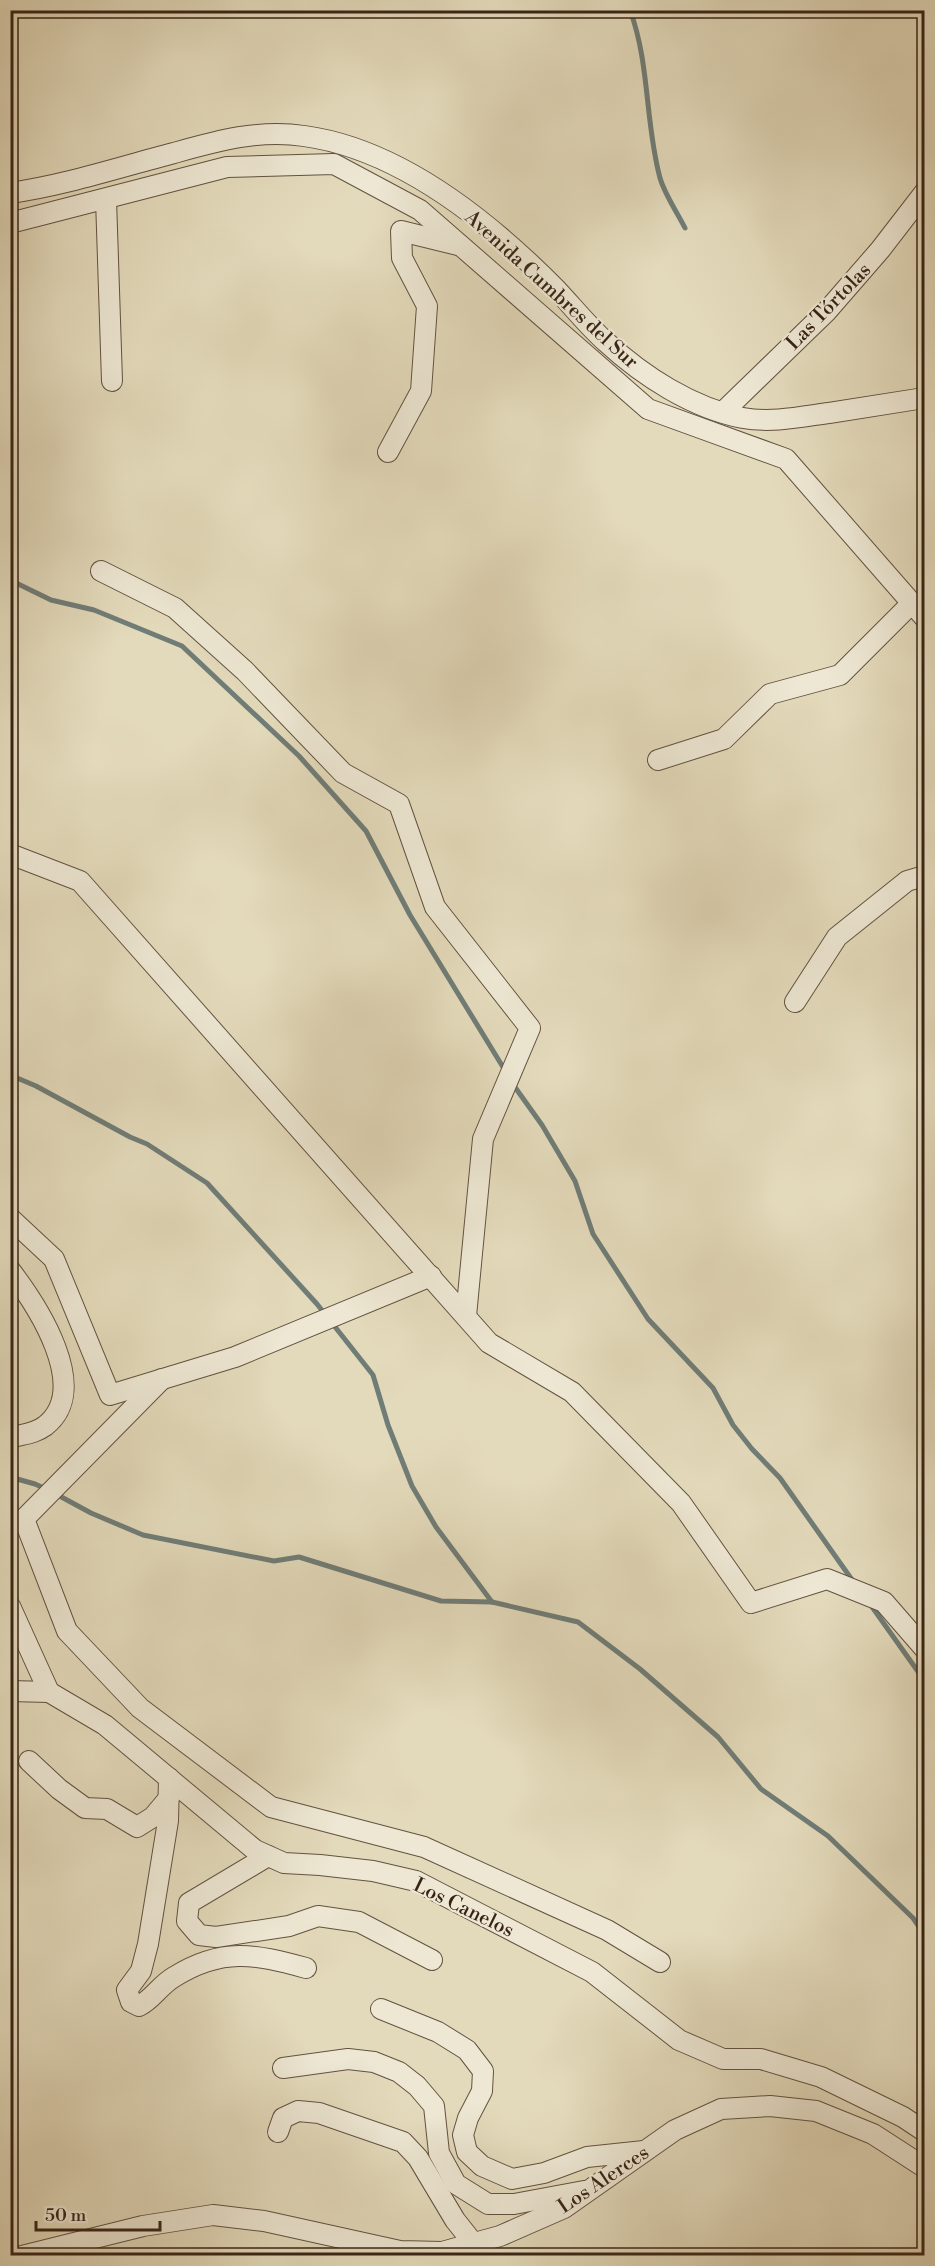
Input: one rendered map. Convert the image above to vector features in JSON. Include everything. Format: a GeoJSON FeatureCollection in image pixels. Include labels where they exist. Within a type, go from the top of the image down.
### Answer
{"type":"FeatureCollection","features":[{"type":"Feature","properties":{"kind":"street","name":"Avenida Cumbres del Sur"},"geometry":{"type":"LineString","coordinates":[[10,194],[234,137],[279,134],[324,139],[345,145],[409,174],[455,202],[529,263],[604,341],[624,357],[665,386],[723,412],[744,418],[778,420],[924,398]]}},
{"type":"Feature","properties":{"kind":"street"},"geometry":{"type":"LineString","coordinates":[[10,223],[227,167],[334,164],[420,210],[648,409],[786,459],[918,610],[840,675],[770,694],[724,739],[658,760]]}},
{"type":"Feature","properties":{"kind":"street","name":"Las Tórtolas"},"geometry":{"type":"LineString","coordinates":[[723,412],[827,311],[880,250],[924,193]]}},
{"type":"Feature","properties":{"kind":"street"},"geometry":{"type":"LineString","coordinates":[[106,199],[112,381]]}},
{"type":"Feature","properties":{"kind":"street"},"geometry":{"type":"LineString","coordinates":[[388,452],[422,391],[427,306],[402,258],[401,231],[463,247]]}},
{"type":"Feature","properties":{"kind":"street"},"geometry":{"type":"LineString","coordinates":[[101,571],[175,608],[245,671],[343,773],[399,804],[435,907],[530,1028],[483,1139],[466,1316]]}},
{"type":"Feature","properties":{"kind":"street"},"geometry":{"type":"LineString","coordinates":[[10,854],[80,881],[489,1343],[572,1392],[681,1503],[751,1603],[827,1579],[884,1602],[924,1648]]}},
{"type":"Feature","properties":{"kind":"street"},"geometry":{"type":"LineString","coordinates":[[795,1002],[837,937],[907,881],[924,876]]}},
{"type":"Feature","properties":{"kind":"street"},"geometry":{"type":"LineString","coordinates":[[10,1218],[54,1259],[110,1395],[235,1357],[431,1276]]}},
{"type":"Feature","properties":{"kind":"street"},"geometry":{"type":"LineString","coordinates":[[10,1270],[35,1307],[57,1350],[61,1363],[63,1386],[58,1409],[46,1425],[38,1431],[10,1438]]}},
{"type":"Feature","properties":{"kind":"street"},"geometry":{"type":"LineString","coordinates":[[162,1379],[24,1519],[68,1631],[140,1708],[271,1806],[424,1847],[607,1930],[660,1962]]}},
{"type":"Feature","properties":{"kind":"street"},"geometry":{"type":"LineString","coordinates":[[10,1605],[49,1692]]}},
{"type":"Feature","properties":{"kind":"street","name":"Los Canelos"},"geometry":{"type":"LineString","coordinates":[[10,1691],[49,1692],[105,1725],[255,1850],[284,1863],[373,1871],[416,1881],[592,1972],[679,2040],[723,2059],[761,2060],[821,2077],[924,2131]]}},
{"type":"Feature","properties":{"kind":"street"},"geometry":{"type":"LineString","coordinates":[[29,1761],[59,1789],[85,1808],[107,1809],[137,1827],[153,1817],[169,1798]]}},
{"type":"Feature","properties":{"kind":"street"},"geometry":{"type":"LineString","coordinates":[[169,1778],[168,1821],[148,1944],[141,1971],[127,1990],[131,2002],[139,2006],[148,2001],[172,1978],[206,1961],[230,1955],[265,1957],[306,1968]]}},
{"type":"Feature","properties":{"kind":"street"},"geometry":{"type":"LineString","coordinates":[[268,1856],[189,1903],[187,1921],[200,1935],[216,1937],[289,1926],[318,1916],[359,1922],[432,1960]]}},
{"type":"Feature","properties":{"kind":"street"},"geometry":{"type":"LineString","coordinates":[[381,2009],[438,2032],[467,2050],[483,2071],[482,2091],[468,2118],[463,2135],[467,2152],[482,2166],[512,2179],[544,2173],[587,2157],[647,2150]]}},
{"type":"Feature","properties":{"kind":"street"},"geometry":{"type":"LineString","coordinates":[[283,2068],[348,2059],[374,2062],[399,2072],[417,2086],[434,2106],[439,2153],[456,2184],[488,2204],[513,2204],[591,2190]]}},
{"type":"Feature","properties":{"kind":"street","name":"Los Alerces"},"geometry":{"type":"LineString","coordinates":[[22,2256],[143,2226],[213,2215],[264,2221],[400,2251],[442,2252],[500,2236],[564,2208],[675,2130],[721,2109],[770,2106],[816,2111],[873,2134],[924,2167]]}},
{"type":"Feature","properties":{"kind":"street"},"geometry":{"type":"LineString","coordinates":[[278,2132],[283,2118],[298,2111],[319,2113],[403,2142],[418,2158],[454,2220],[474,2244]]}},
{"type":"Feature","properties":{"kind":"waterway"},"geometry":{"type":"LineString","coordinates":[[630,10],[641,51],[655,157],[660,178],[685,228]]}},
{"type":"Feature","properties":{"kind":"waterway"},"geometry":{"type":"LineString","coordinates":[[10,580],[51,600],[94,610],[182,646],[299,756],[366,831],[410,915],[506,1072]]}},
{"type":"Feature","properties":{"kind":"waterway"},"geometry":{"type":"LineString","coordinates":[[10,1075],[36,1086],[147,1144],[207,1183],[317,1304],[373,1375],[388,1425],[412,1486],[436,1527],[492,1602]]}},
{"type":"Feature","properties":{"kind":"waterway"},"geometry":{"type":"LineString","coordinates":[[512,1083],[542,1125],[575,1181],[593,1234],[648,1319],[713,1388],[733,1425],[780,1478],[855,1584]]}},
{"type":"Feature","properties":{"kind":"waterway"},"geometry":{"type":"LineString","coordinates":[[10,1477],[46,1489]]}},
{"type":"Feature","properties":{"kind":"waterway"},"geometry":{"type":"LineString","coordinates":[[54,1493],[91,1513],[143,1535],[274,1561],[299,1557],[441,1601],[492,1602],[578,1622],[640,1669],[718,1737],[761,1789],[828,1836],[913,1918],[924,1934]]}},
{"type":"Feature","properties":{"kind":"waterway"},"geometry":{"type":"LineString","coordinates":[[870,1604],[924,1680]]}}]}
